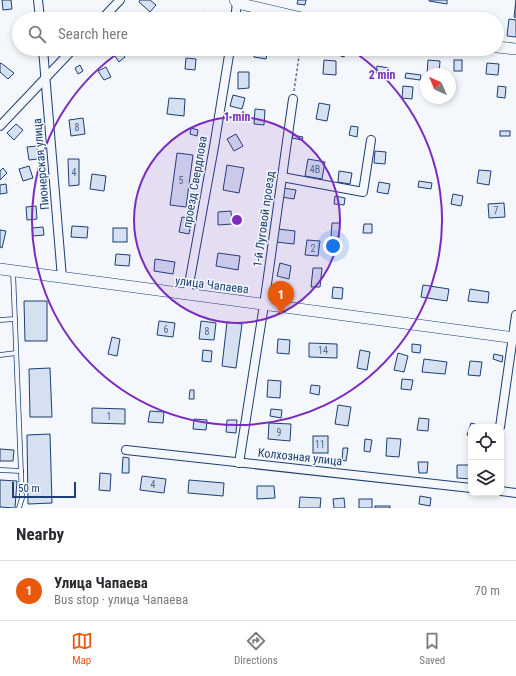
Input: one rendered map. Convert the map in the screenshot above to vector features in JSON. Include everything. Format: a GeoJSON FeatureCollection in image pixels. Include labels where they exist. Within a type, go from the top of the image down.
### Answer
{"type":"FeatureCollection","features":[{"type":"Feature","properties":{"kind":"street"},"geometry":{"type":"LineString","coordinates":[[38,0],[39,12]]}},
{"type":"Feature","properties":{"kind":"street"},"geometry":{"type":"LineString","coordinates":[[109,12],[120,0]]}},
{"type":"Feature","properties":{"kind":"street"},"geometry":{"type":"LineString","coordinates":[[235,12],[236,1],[279,12]]}},
{"type":"Feature","properties":{"kind":"street"},"geometry":{"type":"LineString","coordinates":[[504,48],[516,49]]}},
{"type":"Feature","properties":{"kind":"street","name":"Пионерская улица"},"geometry":{"type":"LineString","coordinates":[[44,56],[62,278]]}},
{"type":"Feature","properties":{"kind":"street"},"geometry":{"type":"LineString","coordinates":[[0,126],[66,56]]}},
{"type":"Feature","properties":{"kind":"street","name":"проезд Свердлова"},"geometry":{"type":"LineString","coordinates":[[187,295],[214,148],[229,56]]}},
{"type":"Feature","properties":{"kind":"street","name":"1-й Луговой проезд"},"geometry":{"type":"LineString","coordinates":[[239,463],[264,305],[293,99]]}},
{"type":"Feature","properties":{"kind":"street"},"geometry":{"type":"LineString","coordinates":[[282,177],[363,192],[371,140]]}},
{"type":"Feature","properties":{"kind":"street","name":"улица Чапаева"},"geometry":{"type":"LineString","coordinates":[[0,269],[514,338]]}},
{"type":"Feature","properties":{"kind":"street"},"geometry":{"type":"LineString","coordinates":[[500,424],[514,338],[516,315]]}},
{"type":"Feature","properties":{"kind":"street","name":"Колхозная улица"},"geometry":{"type":"LineString","coordinates":[[126,450],[468,488]]}},
{"type":"Feature","properties":{"kind":"street"},"geometry":{"type":"LineString","coordinates":[[504,492],[516,493]]}},
{"type":"Feature","properties":{"kind":"lane"},"geometry":{"type":"LineString","coordinates":[[12,271],[22,498],[20,508]]}},
{"type":"Feature","properties":{"kind":"lane"},"geometry":{"type":"LineString","coordinates":[[0,320],[15,319]]}},
{"type":"Feature","properties":{"kind":"lane"},"geometry":{"type":"LineString","coordinates":[[0,355],[16,353]]}},
{"type":"Feature","properties":{"kind":"lane"},"geometry":{"type":"LineString","coordinates":[[0,470],[21,471]]}},
{"type":"Feature","properties":{"kind":"path"},"geometry":{"type":"LineString","coordinates":[[293,99],[299,56]]}},
{"type":"Feature","properties":{"kind":"building"},"geometry":{"type":"Polygon","coordinates":[[[2,0],[11,0],[12,9],[3,10],[2,0]]]}},
{"type":"Feature","properties":{"kind":"building"},"geometry":{"type":"Polygon","coordinates":[[[140,0],[150,0],[156,5],[150,12],[139,2],[140,0]]]}},
{"type":"Feature","properties":{"kind":"building"},"geometry":{"type":"Polygon","coordinates":[[[298,0],[306,0],[305,5],[297,4],[298,0]]]}},
{"type":"Feature","properties":{"kind":"building"},"geometry":{"type":"Polygon","coordinates":[[[447,0],[447,4],[429,1],[447,0]]]}},
{"type":"Feature","properties":{"kind":"building"},"geometry":{"type":"Polygon","coordinates":[[[516,0],[516,18],[514,17],[516,0]]]}},
{"type":"Feature","properties":{"kind":"building"},"geometry":{"type":"Polygon","coordinates":[[[509,19],[516,20],[516,37],[507,36],[509,19]]]}},
{"type":"Feature","properties":{"kind":"building"},"geometry":{"type":"Polygon","coordinates":[[[115,56],[124,56],[125,57],[119,62],[115,56]]]}},
{"type":"Feature","properties":{"kind":"building"},"geometry":{"type":"Polygon","coordinates":[[[254,56],[267,56],[266,59],[254,56]]]}},
{"type":"Feature","properties":{"kind":"building"},"geometry":{"type":"Polygon","coordinates":[[[186,58],[196,59],[195,70],[185,69],[186,58]]]}},
{"type":"Feature","properties":{"kind":"building"},"geometry":{"type":"Polygon","coordinates":[[[324,60],[336,61],[336,75],[323,74],[324,60]]]}},
{"type":"Feature","properties":{"kind":"building"},"geometry":{"type":"Polygon","coordinates":[[[428,60],[440,61],[439,68],[427,68],[428,60]]]}},
{"type":"Feature","properties":{"kind":"building"},"geometry":{"type":"Polygon","coordinates":[[[454,60],[462,60],[462,71],[456,71],[456,68],[454,68],[454,60]]]}},
{"type":"Feature","properties":{"kind":"building"},"geometry":{"type":"Polygon","coordinates":[[[1,63],[14,73],[8,79],[0,72],[1,63]]]}},
{"type":"Feature","properties":{"kind":"building"},"geometry":{"type":"Polygon","coordinates":[[[487,63],[499,64],[498,75],[486,74],[487,63]]]}},
{"type":"Feature","properties":{"kind":"building"},"geometry":{"type":"Polygon","coordinates":[[[80,65],[83,71],[78,74],[75,68],[80,65]]]}},
{"type":"Feature","properties":{"kind":"building"},"geometry":{"type":"Polygon","coordinates":[[[377,66],[389,68],[388,75],[376,73],[377,66]]]}},
{"type":"Feature","properties":{"kind":"building"},"geometry":{"type":"Polygon","coordinates":[[[106,67],[111,77],[104,80],[98,71],[106,67]]]}},
{"type":"Feature","properties":{"kind":"building"},"geometry":{"type":"Polygon","coordinates":[[[238,72],[249,72],[249,88],[238,89],[238,72]]]}},
{"type":"Feature","properties":{"kind":"building"},"geometry":{"type":"Polygon","coordinates":[[[406,73],[420,75],[420,80],[405,78],[406,73]]]}},
{"type":"Feature","properties":{"kind":"building"},"geometry":{"type":"Polygon","coordinates":[[[403,86],[413,87],[412,99],[402,98],[403,86]]]}},
{"type":"Feature","properties":{"kind":"building"},"geometry":{"type":"Polygon","coordinates":[[[498,86],[506,87],[505,98],[497,97],[498,86]]]}},
{"type":"Feature","properties":{"kind":"building"},"geometry":{"type":"Polygon","coordinates":[[[233,95],[245,98],[242,109],[230,106],[233,95]]]}},
{"type":"Feature","properties":{"kind":"building"},"geometry":{"type":"Polygon","coordinates":[[[169,98],[185,99],[184,116],[167,114],[169,98]]]}},
{"type":"Feature","properties":{"kind":"building"},"geometry":{"type":"Polygon","coordinates":[[[319,103],[330,105],[327,121],[316,119],[319,103]]]}},
{"type":"Feature","properties":{"kind":"building"},"geometry":{"type":"Polygon","coordinates":[[[255,109],[265,110],[264,125],[254,124],[255,109]]]}},
{"type":"Feature","properties":{"kind":"building"},"geometry":{"type":"Polygon","coordinates":[[[83,118],[85,134],[71,136],[69,120],[83,118]]]}},
{"type":"Feature","properties":{"kind":"building"},"geometry":{"type":"Polygon","coordinates":[[[16,124],[23,130],[14,140],[7,133],[16,124]]]}},
{"type":"Feature","properties":{"kind":"building"},"geometry":{"type":"Polygon","coordinates":[[[351,126],[358,127],[357,137],[349,135],[351,126]]]}},
{"type":"Feature","properties":{"kind":"building"},"geometry":{"type":"Polygon","coordinates":[[[191,128],[198,130],[197,136],[190,134],[191,128]]]}},
{"type":"Feature","properties":{"kind":"building"},"geometry":{"type":"Polygon","coordinates":[[[500,131],[510,131],[510,136],[500,136],[500,131]]]}},
{"type":"Feature","properties":{"kind":"building"},"geometry":{"type":"Polygon","coordinates":[[[236,134],[243,146],[234,151],[227,139],[236,134]]]}},
{"type":"Feature","properties":{"kind":"building"},"geometry":{"type":"Polygon","coordinates":[[[293,135],[303,137],[302,140],[292,138],[293,135]]]}},
{"type":"Feature","properties":{"kind":"building"},"geometry":{"type":"Polygon","coordinates":[[[37,146],[38,159],[29,160],[27,147],[37,146]]]}},
{"type":"Feature","properties":{"kind":"building"},"geometry":{"type":"Polygon","coordinates":[[[375,151],[386,152],[385,164],[374,163],[375,151]]]}},
{"type":"Feature","properties":{"kind":"building"},"geometry":{"type":"Polygon","coordinates":[[[177,153],[193,155],[186,207],[170,205],[177,153]]]}},
{"type":"Feature","properties":{"kind":"building"},"geometry":{"type":"Polygon","coordinates":[[[68,159],[79,159],[79,185],[69,186],[68,159]]]}},
{"type":"Feature","properties":{"kind":"building"},"geometry":{"type":"Polygon","coordinates":[[[308,159],[325,162],[322,179],[305,176],[308,159]]]}},
{"type":"Feature","properties":{"kind":"building"},"geometry":{"type":"Polygon","coordinates":[[[227,165],[244,168],[239,193],[223,190],[227,165]]]}},
{"type":"Feature","properties":{"kind":"building"},"geometry":{"type":"Polygon","coordinates":[[[29,166],[33,178],[23,181],[19,169],[29,166]]]}},
{"type":"Feature","properties":{"kind":"building"},"geometry":{"type":"Polygon","coordinates":[[[3,168],[7,173],[0,180],[0,171],[3,168]]]}},
{"type":"Feature","properties":{"kind":"building"},"geometry":{"type":"Polygon","coordinates":[[[479,170],[491,171],[489,185],[477,183],[479,170]]]}},
{"type":"Feature","properties":{"kind":"building"},"geometry":{"type":"Polygon","coordinates":[[[339,171],[352,173],[350,184],[338,182],[339,171]]]}},
{"type":"Feature","properties":{"kind":"building"},"geometry":{"type":"Polygon","coordinates":[[[92,174],[106,176],[104,191],[90,189],[92,174]]]}},
{"type":"Feature","properties":{"kind":"building"},"geometry":{"type":"Polygon","coordinates":[[[419,181],[432,183],[431,189],[418,187],[419,181]]]}},
{"type":"Feature","properties":{"kind":"building"},"geometry":{"type":"Polygon","coordinates":[[[379,182],[390,184],[388,194],[377,192],[379,182]]]}},
{"type":"Feature","properties":{"kind":"building"},"geometry":{"type":"Polygon","coordinates":[[[6,184],[7,193],[0,194],[0,185],[6,184]]]}},
{"type":"Feature","properties":{"kind":"building"},"geometry":{"type":"Polygon","coordinates":[[[283,188],[296,190],[294,199],[281,197],[283,188]]]}},
{"type":"Feature","properties":{"kind":"building"},"geometry":{"type":"Polygon","coordinates":[[[453,194],[463,196],[461,206],[451,204],[453,194]]]}},
{"type":"Feature","properties":{"kind":"building"},"geometry":{"type":"Polygon","coordinates":[[[335,196],[345,198],[344,205],[334,204],[335,196]]]}},
{"type":"Feature","properties":{"kind":"building"},"geometry":{"type":"Polygon","coordinates":[[[504,203],[505,217],[489,218],[488,204],[504,203]]]}},
{"type":"Feature","properties":{"kind":"building"},"geometry":{"type":"Polygon","coordinates":[[[36,206],[37,219],[27,220],[26,207],[36,206]]]}},
{"type":"Feature","properties":{"kind":"building"},"geometry":{"type":"Polygon","coordinates":[[[231,211],[232,224],[218,225],[218,212],[231,211]]]}},
{"type":"Feature","properties":{"kind":"building"},"geometry":{"type":"Polygon","coordinates":[[[182,217],[192,219],[189,234],[179,232],[182,217]]]}},
{"type":"Feature","properties":{"kind":"building"},"geometry":{"type":"Polygon","coordinates":[[[332,223],[340,223],[339,237],[331,236],[332,223]]]}},
{"type":"Feature","properties":{"kind":"building"},"geometry":{"type":"Polygon","coordinates":[[[364,224],[372,224],[372,233],[363,233],[364,224]]]}},
{"type":"Feature","properties":{"kind":"building"},"geometry":{"type":"Polygon","coordinates":[[[72,226],[88,227],[87,238],[71,237],[72,226]]]}},
{"type":"Feature","properties":{"kind":"building"},"geometry":{"type":"Polygon","coordinates":[[[43,227],[44,235],[33,236],[32,228],[43,227]]]}},
{"type":"Feature","properties":{"kind":"building"},"geometry":{"type":"Polygon","coordinates":[[[113,228],[127,228],[127,242],[113,242],[113,228]]]}},
{"type":"Feature","properties":{"kind":"building"},"geometry":{"type":"Polygon","coordinates":[[[278,229],[295,231],[294,244],[276,242],[278,229]]]}},
{"type":"Feature","properties":{"kind":"building"},"geometry":{"type":"Polygon","coordinates":[[[0,230],[6,231],[2,248],[0,247],[0,230]]]}},
{"type":"Feature","properties":{"kind":"building"},"geometry":{"type":"Polygon","coordinates":[[[307,240],[320,241],[318,256],[305,255],[307,240]]]}},
{"type":"Feature","properties":{"kind":"building"},"geometry":{"type":"Polygon","coordinates":[[[218,253],[240,256],[238,270],[216,266],[218,253]]]}},
{"type":"Feature","properties":{"kind":"building"},"geometry":{"type":"Polygon","coordinates":[[[116,254],[130,255],[129,266],[115,265],[116,254]]]}},
{"type":"Feature","properties":{"kind":"building"},"geometry":{"type":"Polygon","coordinates":[[[155,259],[175,262],[173,274],[154,271],[155,259]]]}},
{"type":"Feature","properties":{"kind":"building"},"geometry":{"type":"Polygon","coordinates":[[[280,263],[291,266],[289,279],[277,276],[280,263]]]}},
{"type":"Feature","properties":{"kind":"building"},"geometry":{"type":"Polygon","coordinates":[[[313,268],[322,268],[320,287],[311,287],[313,268]]]}},
{"type":"Feature","properties":{"kind":"building"},"geometry":{"type":"Polygon","coordinates":[[[423,285],[449,289],[447,301],[421,297],[423,285]]]}},
{"type":"Feature","properties":{"kind":"building"},"geometry":{"type":"Polygon","coordinates":[[[333,287],[343,288],[342,299],[332,298],[333,287]]]}},
{"type":"Feature","properties":{"kind":"building"},"geometry":{"type":"Polygon","coordinates":[[[470,289],[489,292],[488,303],[468,301],[470,289]]]}},
{"type":"Feature","properties":{"kind":"building"},"geometry":{"type":"Polygon","coordinates":[[[24,301],[47,301],[47,341],[25,341],[24,301]]]}},
{"type":"Feature","properties":{"kind":"building"},"geometry":{"type":"Polygon","coordinates":[[[159,321],[175,323],[173,337],[157,335],[159,321]]]}},
{"type":"Feature","properties":{"kind":"building"},"geometry":{"type":"Polygon","coordinates":[[[201,321],[216,323],[214,340],[199,339],[201,321]]]}},
{"type":"Feature","properties":{"kind":"building"},"geometry":{"type":"Polygon","coordinates":[[[227,322],[242,324],[236,368],[222,366],[227,322]]]}},
{"type":"Feature","properties":{"kind":"building"},"geometry":{"type":"Polygon","coordinates":[[[112,337],[120,339],[117,356],[108,354],[112,337]]]}},
{"type":"Feature","properties":{"kind":"building"},"geometry":{"type":"Polygon","coordinates":[[[278,339],[290,340],[289,354],[277,353],[278,339]]]}},
{"type":"Feature","properties":{"kind":"building"},"geometry":{"type":"Polygon","coordinates":[[[309,343],[337,344],[337,358],[309,357],[309,343]]]}},
{"type":"Feature","properties":{"kind":"building"},"geometry":{"type":"Polygon","coordinates":[[[412,344],[421,345],[420,353],[412,352],[412,344]]]}},
{"type":"Feature","properties":{"kind":"building"},"geometry":{"type":"Polygon","coordinates":[[[203,350],[212,351],[211,362],[202,361],[203,350]]]}},
{"type":"Feature","properties":{"kind":"building"},"geometry":{"type":"Polygon","coordinates":[[[360,350],[370,352],[367,370],[357,368],[360,350]]]}},
{"type":"Feature","properties":{"kind":"building"},"geometry":{"type":"Polygon","coordinates":[[[398,353],[408,356],[404,372],[394,370],[398,353]]]}},
{"type":"Feature","properties":{"kind":"building"},"geometry":{"type":"Polygon","coordinates":[[[494,354],[503,356],[502,362],[493,359],[494,354]]]}},
{"type":"Feature","properties":{"kind":"building"},"geometry":{"type":"Polygon","coordinates":[[[424,359],[447,362],[445,374],[422,372],[424,359]]]}},
{"type":"Feature","properties":{"kind":"building"},"geometry":{"type":"Polygon","coordinates":[[[470,361],[482,362],[480,376],[468,375],[470,361]]]}},
{"type":"Feature","properties":{"kind":"building"},"geometry":{"type":"Polygon","coordinates":[[[50,368],[52,417],[30,417],[29,369],[50,368]]]}},
{"type":"Feature","properties":{"kind":"building"},"geometry":{"type":"Polygon","coordinates":[[[402,379],[413,380],[411,390],[401,389],[402,379]]]}},
{"type":"Feature","properties":{"kind":"building"},"geometry":{"type":"Polygon","coordinates":[[[268,380],[281,381],[280,398],[267,397],[268,380]]]}},
{"type":"Feature","properties":{"kind":"building"},"geometry":{"type":"Polygon","coordinates":[[[311,385],[320,386],[319,395],[310,393],[311,385]]]}},
{"type":"Feature","properties":{"kind":"building"},"geometry":{"type":"Polygon","coordinates":[[[190,390],[194,390],[194,399],[189,399],[190,390]]]}},
{"type":"Feature","properties":{"kind":"building"},"geometry":{"type":"Polygon","coordinates":[[[338,405],[351,407],[348,426],[335,424],[338,405]]]}},
{"type":"Feature","properties":{"kind":"building"},"geometry":{"type":"Polygon","coordinates":[[[92,408],[125,409],[125,424],[92,423],[92,408]]]}},
{"type":"Feature","properties":{"kind":"building"},"geometry":{"type":"Polygon","coordinates":[[[271,409],[282,410],[281,418],[270,416],[271,409]]]}},
{"type":"Feature","properties":{"kind":"building"},"geometry":{"type":"Polygon","coordinates":[[[150,411],[164,412],[163,423],[148,422],[150,411]]]}},
{"type":"Feature","properties":{"kind":"building"},"geometry":{"type":"Polygon","coordinates":[[[419,418],[429,419],[428,431],[417,430],[419,418]]]}},
{"type":"Feature","properties":{"kind":"building"},"geometry":{"type":"Polygon","coordinates":[[[194,419],[207,420],[206,430],[193,429],[194,419]]]}},
{"type":"Feature","properties":{"kind":"building"},"geometry":{"type":"Polygon","coordinates":[[[227,420],[237,420],[236,433],[226,432],[227,420]]]}},
{"type":"Feature","properties":{"kind":"building"},"geometry":{"type":"Polygon","coordinates":[[[269,423],[291,424],[290,441],[268,439],[269,423]]]}},
{"type":"Feature","properties":{"kind":"building"},"geometry":{"type":"Polygon","coordinates":[[[50,434],[52,503],[28,504],[27,435],[50,434]]]}},
{"type":"Feature","properties":{"kind":"building"},"geometry":{"type":"Polygon","coordinates":[[[313,436],[328,436],[328,453],[313,453],[313,436]]]}},
{"type":"Feature","properties":{"kind":"building"},"geometry":{"type":"Polygon","coordinates":[[[387,438],[401,439],[399,457],[386,456],[387,438]]]}},
{"type":"Feature","properties":{"kind":"building"},"geometry":{"type":"Polygon","coordinates":[[[365,439],[372,440],[370,452],[364,451],[365,439]]]}},
{"type":"Feature","properties":{"kind":"building"},"geometry":{"type":"Polygon","coordinates":[[[343,448],[348,448],[346,461],[342,460],[343,448]]]}},
{"type":"Feature","properties":{"kind":"building"},"geometry":{"type":"Polygon","coordinates":[[[0,449],[14,450],[13,461],[0,461],[0,449]]]}},
{"type":"Feature","properties":{"kind":"building"},"geometry":{"type":"Polygon","coordinates":[[[123,457],[129,458],[129,473],[122,473],[123,457]]]}},
{"type":"Feature","properties":{"kind":"building"},"geometry":{"type":"Polygon","coordinates":[[[418,462],[428,462],[427,473],[419,473],[418,462]]]}},
{"type":"Feature","properties":{"kind":"building"},"geometry":{"type":"Polygon","coordinates":[[[457,465],[468,465],[468,479],[457,478],[457,465]]]}},
{"type":"Feature","properties":{"kind":"building"},"geometry":{"type":"Polygon","coordinates":[[[100,473],[111,474],[110,491],[99,490],[100,473]]]}},
{"type":"Feature","properties":{"kind":"building"},"geometry":{"type":"Polygon","coordinates":[[[142,476],[166,479],[164,493],[140,490],[142,476]]]}},
{"type":"Feature","properties":{"kind":"building"},"geometry":{"type":"Polygon","coordinates":[[[0,480],[17,481],[15,508],[0,507],[0,480]]]}},
{"type":"Feature","properties":{"kind":"building"},"geometry":{"type":"Polygon","coordinates":[[[189,480],[224,483],[223,496],[188,493],[189,480]]]}},
{"type":"Feature","properties":{"kind":"building"},"geometry":{"type":"Polygon","coordinates":[[[257,486],[274,486],[275,498],[257,499],[257,486]]]}},
{"type":"Feature","properties":{"kind":"building"},"geometry":{"type":"Polygon","coordinates":[[[420,496],[431,498],[430,506],[419,504],[420,496]]]}},
{"type":"Feature","properties":{"kind":"building"},"geometry":{"type":"Polygon","coordinates":[[[300,497],[321,498],[320,508],[299,508],[300,497]]]}},
{"type":"Feature","properties":{"kind":"building"},"geometry":{"type":"Polygon","coordinates":[[[344,498],[345,508],[334,508],[333,499],[344,498]]]}},
{"type":"Feature","properties":{"kind":"building"},"geometry":{"type":"Polygon","coordinates":[[[359,499],[372,499],[372,508],[359,508],[359,499]]]}},
{"type":"Feature","properties":{"kind":"building"},"geometry":{"type":"Polygon","coordinates":[[[375,506],[390,506],[390,508],[375,508],[375,506]]]}},
{"type":"Feature","properties":{"kind":"place","name":"Улица Чапаева"},"geometry":{"type":"Point","coordinates":[281,314]}}]}
